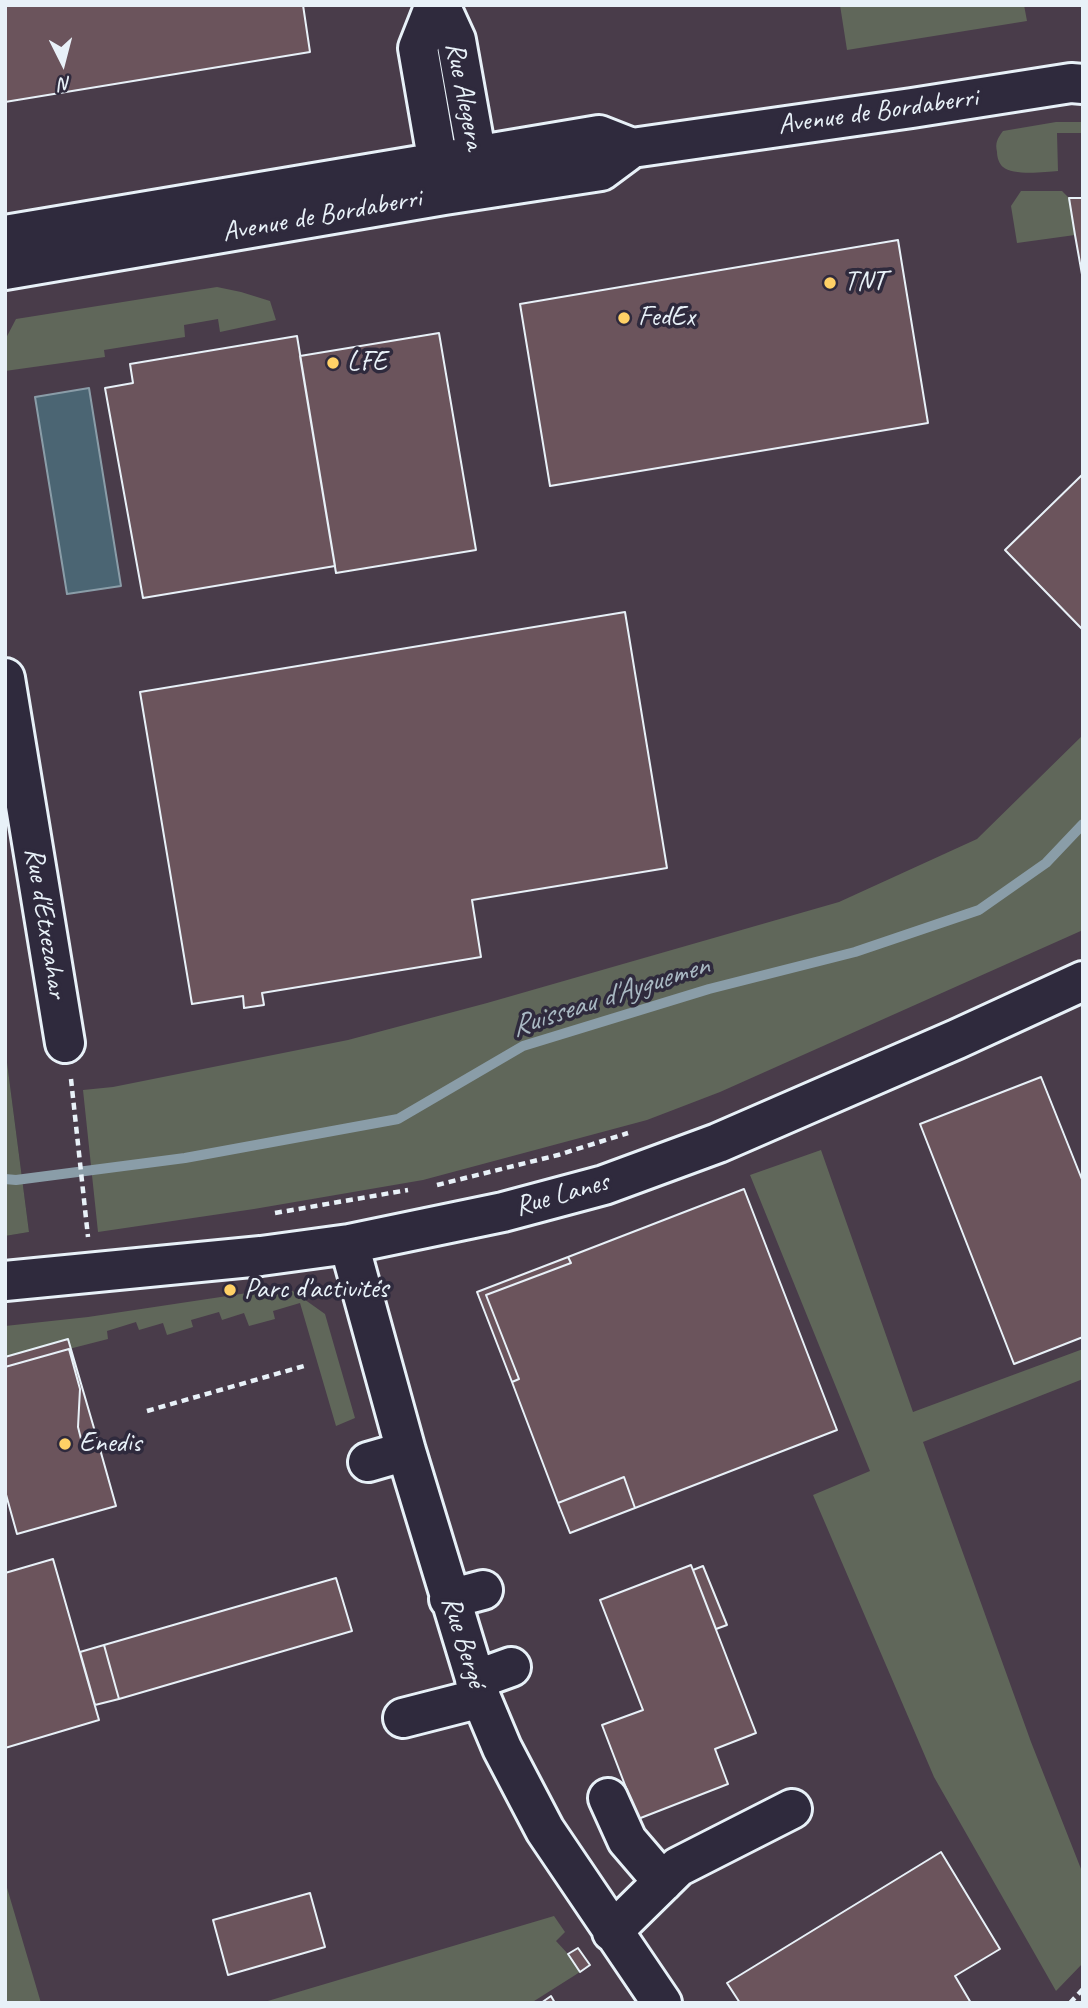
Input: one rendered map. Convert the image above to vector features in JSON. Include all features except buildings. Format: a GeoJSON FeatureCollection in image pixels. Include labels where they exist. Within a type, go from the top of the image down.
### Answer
{"type":"FeatureCollection","features":[{"type":"Feature","properties":{"kind":"street","name":"Rue Alegera"},"geometry":{"type":"LineString","coordinates":[[437,5],[456,40],[479,172]]}},
{"type":"Feature","properties":{"kind":"street","name":"Rue Alegera"},"geometry":{"type":"LineString","coordinates":[[437,5],[418,48],[441,178]]}},
{"type":"Feature","properties":{"kind":"street","name":"Avenue de Bordaberri"},"geometry":{"type":"LineString","coordinates":[[5,235],[479,172],[598,135],[632,148],[1071,83],[1083,84]]}},
{"type":"Feature","properties":{"kind":"street","name":"Avenue de Bordaberri"},"geometry":{"type":"LineString","coordinates":[[5,270],[441,178]]}},
{"type":"Feature","properties":{"kind":"street","name":"Rue d'Etxezahar"},"geometry":{"type":"LineString","coordinates":[[5,678],[68,1061]]}},
{"type":"Feature","properties":{"kind":"street","name":"Rue Lanes"},"geometry":{"type":"LineString","coordinates":[[5,1280],[261,1256],[349,1244],[503,1212],[604,1185],[718,1143],[1083,981]]}},
{"type":"Feature","properties":{"kind":"street","name":"Rue Bergé"},"geometry":{"type":"LineString","coordinates":[[349,1244],[406,1451],[466,1595],[478,1689],[502,1748],[545,1830],[662,2003]]}},
{"type":"Feature","properties":{"kind":"street"},"geometry":{"type":"LineString","coordinates":[[368,1462],[406,1451]]}},
{"type":"Feature","properties":{"kind":"street"},"geometry":{"type":"LineString","coordinates":[[403,1718],[478,1689],[511,1667]]}},
{"type":"Feature","properties":{"kind":"street"},"geometry":{"type":"LineString","coordinates":[[608,1797],[627,1840],[663,1882]]}},
{"type":"Feature","properties":{"kind":"street"},"geometry":{"type":"LineString","coordinates":[[612,1932],[678,1867],[792,1809]]}},
{"type":"Feature","properties":{"kind":"path"},"geometry":{"type":"LineString","coordinates":[[68,1061],[87,1233]]}},
{"type":"Feature","properties":{"kind":"path"},"geometry":{"type":"LineString","coordinates":[[424,1188],[558,1155],[629,1133]]}},
{"type":"Feature","properties":{"kind":"path"},"geometry":{"type":"LineString","coordinates":[[269,1214],[411,1190]]}},
{"type":"Feature","properties":{"kind":"path"},"geometry":{"type":"LineString","coordinates":[[147,1411],[304,1366]]}},
{"type":"Feature","properties":{"kind":"path"},"geometry":{"type":"LineString","coordinates":[[1070,2003],[1083,1989]]}},
{"type":"Feature","properties":{"kind":"shaded area"},"geometry":{"type":"Polygon","coordinates":[[[5,5],[1083,5],[1083,2003],[5,2003],[5,1236],[29,1232],[5,1047],[5,5]]]}},
{"type":"Feature","properties":{"kind":"green space"},"geometry":{"type":"Polygon","coordinates":[[[840,5],[1024,5],[1027,21],[847,50],[840,5]]]}},
{"type":"Feature","properties":{"kind":"green space"},"geometry":{"type":"Polygon","coordinates":[[[1056,122],[1083,122],[1083,133],[1057,133],[1058,171],[1021,172],[1002,166],[996,146],[1003,131],[1056,122]]]}},
{"type":"Feature","properties":{"kind":"green space"},"geometry":{"type":"Polygon","coordinates":[[[1021,191],[1062,191],[1069,198],[1075,235],[1017,243],[1011,206],[1021,191]]]}},
{"type":"Feature","properties":{"kind":"green space"},"geometry":{"type":"Polygon","coordinates":[[[217,287],[270,301],[276,320],[220,332],[218,319],[184,325],[185,337],[104,350],[105,357],[5,371],[5,340],[16,319],[217,287]]]}},
{"type":"Feature","properties":{"kind":"green space"},"geometry":{"type":"Polygon","coordinates":[[[1083,735],[1083,930],[720,1092],[647,1120],[423,1180],[98,1232],[83,1090],[113,1087],[348,1040],[839,902],[977,839],[1083,735]]]}},
{"type":"Feature","properties":{"kind":"green space"},"geometry":{"type":"Polygon","coordinates":[[[5,1047],[29,1232],[5,1236],[5,1047]]]}},
{"type":"Feature","properties":{"kind":"green space"},"geometry":{"type":"Polygon","coordinates":[[[821,1150],[913,1412],[1083,1349],[1083,1379],[923,1442],[1031,1742],[1083,1874],[1083,1963],[1056,1991],[934,1777],[813,1495],[870,1471],[750,1175],[821,1150]]]}},
{"type":"Feature","properties":{"kind":"green space"},"geometry":{"type":"Polygon","coordinates":[[[287,1287],[325,1314],[355,1418],[336,1426],[300,1303],[273,1311],[275,1319],[249,1326],[244,1313],[222,1320],[219,1312],[191,1320],[193,1327],[167,1335],[163,1323],[139,1330],[136,1322],[107,1331],[108,1339],[69,1349],[68,1339],[5,1357],[5,1326],[88,1317],[287,1287]]]}},
{"type":"Feature","properties":{"kind":"green space"},"geometry":{"type":"Polygon","coordinates":[[[5,1881],[41,2003],[5,2003],[5,1881]]]}},
{"type":"Feature","properties":{"kind":"green space"},"geometry":{"type":"Polygon","coordinates":[[[554,1916],[565,1932],[556,1941],[580,1972],[531,2003],[261,2003],[554,1916]]]}},
{"type":"Feature","properties":{"kind":"water"},"geometry":{"type":"Polygon","coordinates":[[[89,388],[121,586],[67,594],[35,397],[89,388]]]}},
{"type":"Feature","properties":{"kind":"waterway","name":"Ruisseau d'Ayguemen"},"geometry":{"type":"LineString","coordinates":[[5,1179],[16,1180],[185,1158],[398,1119],[523,1046],[709,989],[855,952],[979,910],[1046,863],[1083,824]]}},
{"type":"Feature","properties":{"kind":"place","name":"TNT"},"geometry":{"type":"Point","coordinates":[830,283]}},
{"type":"Feature","properties":{"kind":"place","name":"FedEx"},"geometry":{"type":"Point","coordinates":[624,318]}},
{"type":"Feature","properties":{"kind":"place","name":"LFE"},"geometry":{"type":"Point","coordinates":[333,363]}},
{"type":"Feature","properties":{"kind":"place","name":"Parc d'activités"},"geometry":{"type":"Point","coordinates":[230,1290]}},
{"type":"Feature","properties":{"kind":"place","name":"Enedis"},"geometry":{"type":"Point","coordinates":[65,1444]}}]}
